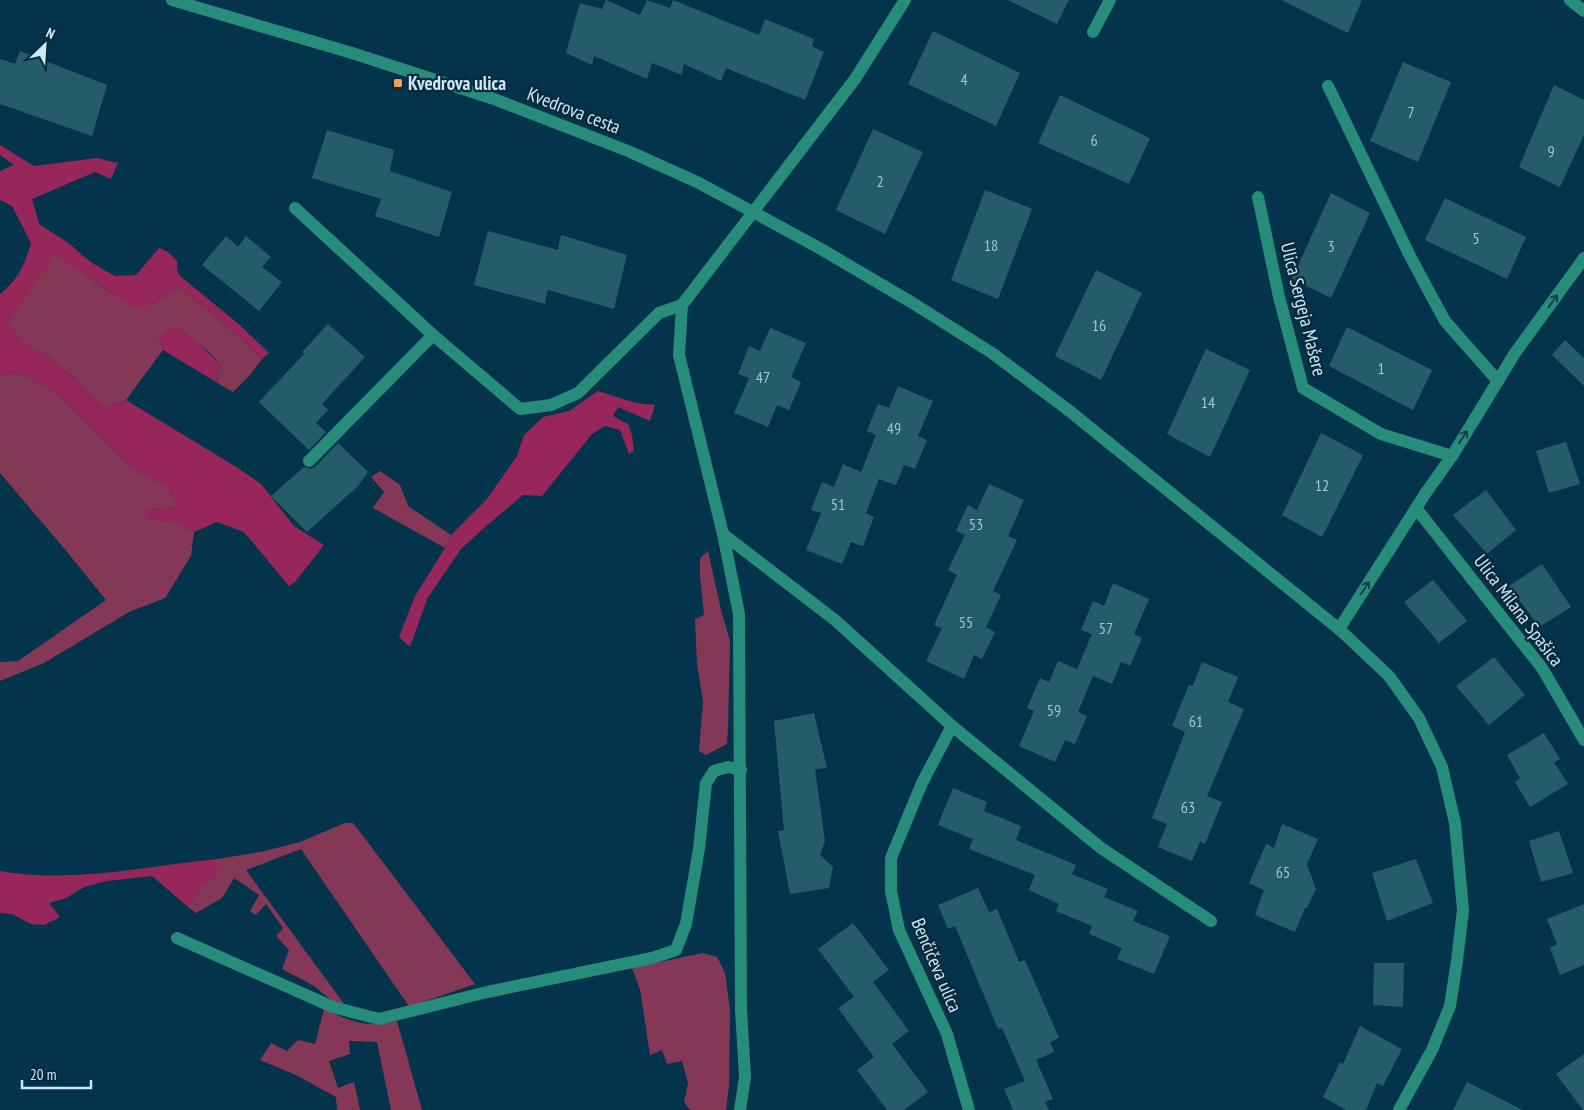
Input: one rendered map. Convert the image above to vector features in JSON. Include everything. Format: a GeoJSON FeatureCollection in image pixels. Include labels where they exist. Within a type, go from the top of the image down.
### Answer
{"type":"FeatureCollection","features":[{"type":"Feature","properties":{"kind":"street","name":"Kvedrova cesta"},"geometry":{"type":"LineString","coordinates":[[172,0],[352,53],[494,99],[628,151],[697,182],[753,212],[903,297],[992,353],[1075,416],[1339,629],[1389,676],[1419,718],[1442,767],[1454,823],[1462,910],[1450,1006],[1432,1050],[1399,1110]]}},
{"type":"Feature","properties":{"kind":"street"},"geometry":{"type":"LineString","coordinates":[[295,208],[433,335],[520,409],[551,405],[578,393],[659,313],[682,305],[855,79],[906,0]]}},
{"type":"Feature","properties":{"kind":"street"},"geometry":{"type":"LineString","coordinates":[[1093,32],[1110,0]]}},
{"type":"Feature","properties":{"kind":"street"},"geometry":{"type":"LineString","coordinates":[[1570,0],[1584,11]]}},
{"type":"Feature","properties":{"kind":"street"},"geometry":{"type":"LineString","coordinates":[[1328,86],[1410,258],[1445,321],[1498,381]]}},
{"type":"Feature","properties":{"kind":"street","name":"Ulica Sergeja Mašere"},"geometry":{"type":"LineString","coordinates":[[1258,197],[1279,297],[1303,388],[1381,434],[1452,456]]}},
{"type":"Feature","properties":{"kind":"street"},"geometry":{"type":"LineString","coordinates":[[1339,629],[1416,508],[1452,456],[1515,353],[1584,258]]}},
{"type":"Feature","properties":{"kind":"street"},"geometry":{"type":"LineString","coordinates":[[682,305],[679,356],[723,534],[739,614],[741,1009],[746,1077],[740,1110]]}},
{"type":"Feature","properties":{"kind":"street"},"geometry":{"type":"LineString","coordinates":[[309,461],[433,335]]}},
{"type":"Feature","properties":{"kind":"street","name":"Ulica Milana Spašica"},"geometry":{"type":"LineString","coordinates":[[1416,508],[1542,668],[1584,740]]}},
{"type":"Feature","properties":{"kind":"street"},"geometry":{"type":"LineString","coordinates":[[723,534],[835,620],[952,726],[1101,848],[1211,921]]}},
{"type":"Feature","properties":{"kind":"street","name":"Benčičeva ulica"},"geometry":{"type":"LineString","coordinates":[[952,726],[922,783],[891,858],[891,891],[899,930],[947,1034],[969,1110]]}},
{"type":"Feature","properties":{"kind":"street"},"geometry":{"type":"LineString","coordinates":[[177,938],[333,1006],[379,1019],[487,992],[652,958],[676,950],[686,924],[699,849],[706,783],[714,771],[728,767],[741,770]]}},
{"type":"Feature","properties":{"kind":"shaded area"},"geometry":{"type":"Polygon","coordinates":[[[0,145],[34,166],[97,158],[118,163],[111,179],[95,172],[32,199],[39,224],[67,242],[92,263],[115,276],[136,275],[159,248],[168,252],[177,261],[177,270],[180,276],[241,326],[269,353],[262,359],[235,333],[179,287],[152,304],[136,309],[55,255],[7,322],[21,343],[51,359],[72,376],[103,408],[126,400],[261,484],[294,526],[324,545],[295,582],[289,586],[244,532],[217,522],[194,532],[175,522],[147,518],[145,509],[178,507],[168,486],[134,470],[55,391],[19,372],[3,375],[0,378],[0,294],[12,283],[20,271],[31,243],[12,206],[0,200],[0,171],[14,165],[0,155],[0,145]]]}},
{"type":"Feature","properties":{"kind":"shaded area"},"geometry":{"type":"Polygon","coordinates":[[[55,254],[110,292],[152,304],[179,287],[235,333],[262,359],[250,375],[233,392],[216,382],[221,366],[210,353],[185,333],[159,336],[163,350],[126,400],[103,408],[72,376],[51,359],[21,343],[7,322],[55,254]]]}},
{"type":"Feature","properties":{"kind":"shaded area"},"geometry":{"type":"Polygon","coordinates":[[[173,326],[210,354],[221,366],[216,382],[163,350],[159,336],[173,326]]]}},
{"type":"Feature","properties":{"kind":"shaded area"},"geometry":{"type":"Polygon","coordinates":[[[19,372],[55,391],[134,470],[168,486],[178,507],[146,509],[147,518],[175,522],[194,532],[191,556],[165,598],[129,612],[44,663],[0,681],[0,662],[18,661],[106,600],[0,473],[0,378],[2,375],[19,372]]]}},
{"type":"Feature","properties":{"kind":"shaded area"},"geometry":{"type":"Polygon","coordinates":[[[598,391],[636,403],[655,405],[650,421],[618,407],[613,416],[628,424],[632,435],[634,451],[629,454],[620,430],[605,426],[592,434],[542,496],[523,495],[484,528],[461,549],[427,599],[410,647],[399,637],[415,596],[451,535],[487,499],[517,456],[524,435],[543,417],[569,411],[598,391]]]}},
{"type":"Feature","properties":{"kind":"shaded area"},"geometry":{"type":"Polygon","coordinates":[[[380,471],[400,485],[408,506],[451,535],[445,548],[373,508],[384,492],[371,477],[380,471]]]}},
{"type":"Feature","properties":{"kind":"shaded area"},"geometry":{"type":"Polygon","coordinates":[[[708,551],[730,641],[727,744],[706,755],[699,751],[703,701],[697,664],[695,619],[704,615],[700,558],[708,551]]]}},
{"type":"Feature","properties":{"kind":"shaded area"},"geometry":{"type":"Polygon","coordinates":[[[345,823],[353,823],[475,984],[414,1005],[408,1005],[301,849],[246,870],[345,1005],[331,1000],[314,986],[282,969],[289,950],[276,936],[283,928],[266,904],[256,915],[250,911],[259,895],[234,878],[222,898],[196,913],[188,907],[200,887],[217,874],[217,859],[261,852],[300,842],[345,823]]]}},
{"type":"Feature","properties":{"kind":"shaded area"},"geometry":{"type":"Polygon","coordinates":[[[217,859],[217,874],[200,887],[188,907],[152,876],[107,881],[84,887],[66,898],[49,903],[60,917],[44,925],[31,924],[12,914],[0,913],[0,871],[27,875],[81,875],[217,859]]]}},
{"type":"Feature","properties":{"kind":"shaded area"},"geometry":{"type":"Polygon","coordinates":[[[703,953],[717,957],[725,973],[730,1009],[729,1086],[726,1110],[690,1110],[684,1102],[688,1083],[682,1061],[667,1064],[662,1050],[650,1055],[640,989],[632,968],[703,953]]]}},
{"type":"Feature","properties":{"kind":"shaded area"},"geometry":{"type":"Polygon","coordinates":[[[324,1009],[351,1020],[368,1024],[397,1021],[422,1110],[391,1110],[377,1042],[349,1041],[350,1054],[329,1061],[338,1088],[354,1082],[360,1110],[337,1110],[336,1097],[296,1075],[260,1060],[271,1043],[287,1051],[298,1040],[315,1044],[324,1009]]]}},
{"type":"Feature","properties":{"kind":"building"},"geometry":{"type":"Polygon","coordinates":[[[606,0],[640,15],[647,0],[670,8],[673,0],[759,35],[765,19],[814,39],[812,46],[824,52],[805,100],[726,68],[721,81],[684,64],[682,75],[652,63],[647,79],[594,56],[592,65],[566,53],[580,3],[602,9],[606,0]]]}},
{"type":"Feature","properties":{"kind":"building"},"geometry":{"type":"Polygon","coordinates":[[[1008,0],[1069,0],[1057,24],[1008,0]]]}},
{"type":"Feature","properties":{"kind":"building"},"geometry":{"type":"Polygon","coordinates":[[[1282,0],[1362,0],[1348,33],[1282,0]]]}},
{"type":"Feature","properties":{"kind":"building"},"geometry":{"type":"Polygon","coordinates":[[[933,31],[1020,73],[996,126],[908,84],[933,31]]]}},
{"type":"Feature","properties":{"kind":"building"},"geometry":{"type":"Polygon","coordinates":[[[20,51],[107,85],[92,136],[0,104],[0,59],[15,64],[20,51]]]}},
{"type":"Feature","properties":{"kind":"building"},"geometry":{"type":"Polygon","coordinates":[[[1403,62],[1451,82],[1418,162],[1370,141],[1403,62]]]}},
{"type":"Feature","properties":{"kind":"building"},"geometry":{"type":"Polygon","coordinates":[[[1554,85],[1584,100],[1584,135],[1560,187],[1519,167],[1554,85]]]}},
{"type":"Feature","properties":{"kind":"building"},"geometry":{"type":"Polygon","coordinates":[[[1060,95],[1150,138],[1129,184],[1038,143],[1060,95]]]}},
{"type":"Feature","properties":{"kind":"building"},"geometry":{"type":"Polygon","coordinates":[[[873,129],[923,152],[885,234],[836,210],[873,129]]]}},
{"type":"Feature","properties":{"kind":"building"},"geometry":{"type":"Polygon","coordinates":[[[327,130],[394,150],[390,171],[452,192],[439,237],[375,216],[381,199],[312,178],[327,130]]]}},
{"type":"Feature","properties":{"kind":"building"},"geometry":{"type":"Polygon","coordinates":[[[985,190],[1032,209],[998,299],[951,280],[985,190]]]}},
{"type":"Feature","properties":{"kind":"building"},"geometry":{"type":"Polygon","coordinates":[[[1331,193],[1370,213],[1331,298],[1292,279],[1331,193]]]}},
{"type":"Feature","properties":{"kind":"building"},"geometry":{"type":"Polygon","coordinates":[[[1445,198],[1526,237],[1507,279],[1425,240],[1445,198]]]}},
{"type":"Feature","properties":{"kind":"building"},"geometry":{"type":"Polygon","coordinates":[[[488,231],[558,250],[561,235],[627,255],[614,309],[548,290],[545,304],[474,285],[488,231]]]}},
{"type":"Feature","properties":{"kind":"building"},"geometry":{"type":"Polygon","coordinates":[[[226,236],[238,247],[246,236],[271,257],[262,267],[282,282],[259,311],[202,265],[226,236]]]}},
{"type":"Feature","properties":{"kind":"building"},"geometry":{"type":"Polygon","coordinates":[[[1096,270],[1142,293],[1101,380],[1055,356],[1096,270]]]}},
{"type":"Feature","properties":{"kind":"building"},"geometry":{"type":"Polygon","coordinates":[[[328,324],[365,357],[322,404],[328,410],[316,423],[326,432],[309,450],[259,402],[304,354],[302,352],[328,324]]]}},
{"type":"Feature","properties":{"kind":"building"},"geometry":{"type":"Polygon","coordinates":[[[1347,327],[1432,370],[1413,410],[1329,366],[1347,327]]]}},
{"type":"Feature","properties":{"kind":"building"},"geometry":{"type":"Polygon","coordinates":[[[770,328],[806,343],[791,377],[801,382],[789,410],[777,405],[768,427],[734,413],[749,378],[738,374],[749,346],[760,351],[770,328]]]}},
{"type":"Feature","properties":{"kind":"building"},"geometry":{"type":"Polygon","coordinates":[[[1565,340],[1584,358],[1584,386],[1552,355],[1565,340]]]}},
{"type":"Feature","properties":{"kind":"building"},"geometry":{"type":"Polygon","coordinates":[[[1206,349],[1250,370],[1210,457],[1167,434],[1206,349]]]}},
{"type":"Feature","properties":{"kind":"building"},"geometry":{"type":"Polygon","coordinates":[[[898,386],[933,401],[918,436],[927,440],[915,469],[904,465],[896,485],[879,479],[866,513],[874,517],[863,546],[851,542],[842,564],[806,550],[821,513],[811,510],[822,482],[834,487],[843,464],[861,472],[876,435],[867,431],[878,404],[889,408],[898,386]]]}},
{"type":"Feature","properties":{"kind":"building"},"geometry":{"type":"Polygon","coordinates":[[[1321,433],[1363,455],[1322,537],[1282,515],[1321,433]]]}},
{"type":"Feature","properties":{"kind":"building"},"geometry":{"type":"Polygon","coordinates":[[[1566,442],[1580,484],[1549,493],[1536,451],[1566,442]]]}},
{"type":"Feature","properties":{"kind":"building"},"geometry":{"type":"Polygon","coordinates":[[[338,443],[368,472],[358,486],[307,532],[271,496],[304,467],[311,469],[315,467],[338,443]]]}},
{"type":"Feature","properties":{"kind":"building"},"geometry":{"type":"Polygon","coordinates":[[[989,484],[1024,500],[1008,536],[1017,540],[993,591],[1001,595],[986,627],[995,632],[982,659],[974,655],[964,679],[926,661],[942,628],[934,625],[957,575],[948,570],[965,535],[956,531],[968,505],[977,510],[989,484]]]}},
{"type":"Feature","properties":{"kind":"building"},"geometry":{"type":"Polygon","coordinates":[[[1486,490],[1516,530],[1487,554],[1453,515],[1486,490]]]}},
{"type":"Feature","properties":{"kind":"building"},"geometry":{"type":"Polygon","coordinates":[[[1542,564],[1571,607],[1539,627],[1509,586],[1542,564]]]}},
{"type":"Feature","properties":{"kind":"building"},"geometry":{"type":"Polygon","coordinates":[[[1433,580],[1467,621],[1439,643],[1404,602],[1433,580]]]}},
{"type":"Feature","properties":{"kind":"building"},"geometry":{"type":"Polygon","coordinates":[[[1113,583],[1149,599],[1134,634],[1142,638],[1130,666],[1121,662],[1112,684],[1093,676],[1078,712],[1087,716],[1075,744],[1065,740],[1055,762],[1019,746],[1034,711],[1027,708],[1040,678],[1049,682],[1058,661],[1077,669],[1092,634],[1081,630],[1093,601],[1104,606],[1113,583]]]}},
{"type":"Feature","properties":{"kind":"building"},"geometry":{"type":"Polygon","coordinates":[[[1494,657],[1525,695],[1489,725],[1456,686],[1494,657]]]}},
{"type":"Feature","properties":{"kind":"building"},"geometry":{"type":"Polygon","coordinates":[[[1202,662],[1238,677],[1228,702],[1244,709],[1207,796],[1222,802],[1205,844],[1200,842],[1192,861],[1158,847],[1167,824],[1152,818],[1185,732],[1172,726],[1189,685],[1193,686],[1202,662]]]}},
{"type":"Feature","properties":{"kind":"building"},"geometry":{"type":"Polygon","coordinates":[[[814,713],[827,768],[815,769],[825,841],[820,855],[833,867],[829,888],[790,894],[778,831],[784,830],[774,721],[814,713]]]}},
{"type":"Feature","properties":{"kind":"building"},"geometry":{"type":"Polygon","coordinates":[[[1544,733],[1560,759],[1554,762],[1568,784],[1530,807],[1515,782],[1520,778],[1507,755],[1544,733]]]}},
{"type":"Feature","properties":{"kind":"building"},"geometry":{"type":"Polygon","coordinates":[[[953,788],[987,802],[984,811],[1021,826],[1016,840],[1076,865],[1072,874],[1108,889],[1104,897],[1138,911],[1133,921],[1170,936],[1154,974],[1117,959],[1122,948],[1089,934],[1092,926],[1056,911],[1059,904],[1029,890],[1035,875],[969,849],[973,839],[938,825],[953,788]]]}},
{"type":"Feature","properties":{"kind":"building"},"geometry":{"type":"Polygon","coordinates":[[[1282,824],[1318,839],[1307,864],[1316,889],[1307,908],[1305,908],[1295,932],[1255,915],[1264,890],[1249,883],[1266,844],[1274,848],[1282,824]]]}},
{"type":"Feature","properties":{"kind":"building"},"geometry":{"type":"Polygon","coordinates":[[[1559,831],[1573,873],[1541,882],[1529,841],[1559,831]]]}},
{"type":"Feature","properties":{"kind":"building"},"geometry":{"type":"Polygon","coordinates":[[[1416,859],[1433,903],[1387,921],[1372,873],[1416,859]]]}},
{"type":"Feature","properties":{"kind":"building"},"geometry":{"type":"Polygon","coordinates":[[[978,888],[989,912],[997,909],[1019,962],[1025,960],[1059,1038],[1050,1042],[1054,1052],[1036,1060],[1053,1099],[1045,1102],[1049,1110],[1013,1110],[1004,1089],[1025,1081],[1002,1028],[998,1029],[955,926],[948,929],[938,905],[978,888]]]}},
{"type":"Feature","properties":{"kind":"building"},"geometry":{"type":"Polygon","coordinates":[[[1584,904],[1584,965],[1560,975],[1550,948],[1557,944],[1547,919],[1584,904]]]}},
{"type":"Feature","properties":{"kind":"building"},"geometry":{"type":"Polygon","coordinates":[[[853,923],[889,970],[873,982],[909,1031],[892,1044],[928,1092],[904,1110],[887,1110],[857,1070],[874,1057],[838,1008],[854,997],[818,949],[853,923]]]}},
{"type":"Feature","properties":{"kind":"building"},"geometry":{"type":"Polygon","coordinates":[[[1374,963],[1404,963],[1403,1007],[1373,1005],[1374,963]]]}},
{"type":"Feature","properties":{"kind":"building"},"geometry":{"type":"Polygon","coordinates":[[[1360,1026],[1402,1049],[1383,1086],[1377,1083],[1366,1110],[1346,1110],[1323,1097],[1340,1062],[1343,1064],[1360,1026]]]}},
{"type":"Feature","properties":{"kind":"building"},"geometry":{"type":"Polygon","coordinates":[[[1584,1054],[1584,1110],[1583,1110],[1556,1074],[1584,1054]]]}},
{"type":"Feature","properties":{"kind":"building"},"geometry":{"type":"Polygon","coordinates":[[[1467,1082],[1523,1110],[1453,1110],[1467,1082]]]}},
{"type":"Feature","properties":{"kind":"place","name":"Kvedrova ulica"},"geometry":{"type":"Point","coordinates":[398,83]}}]}
